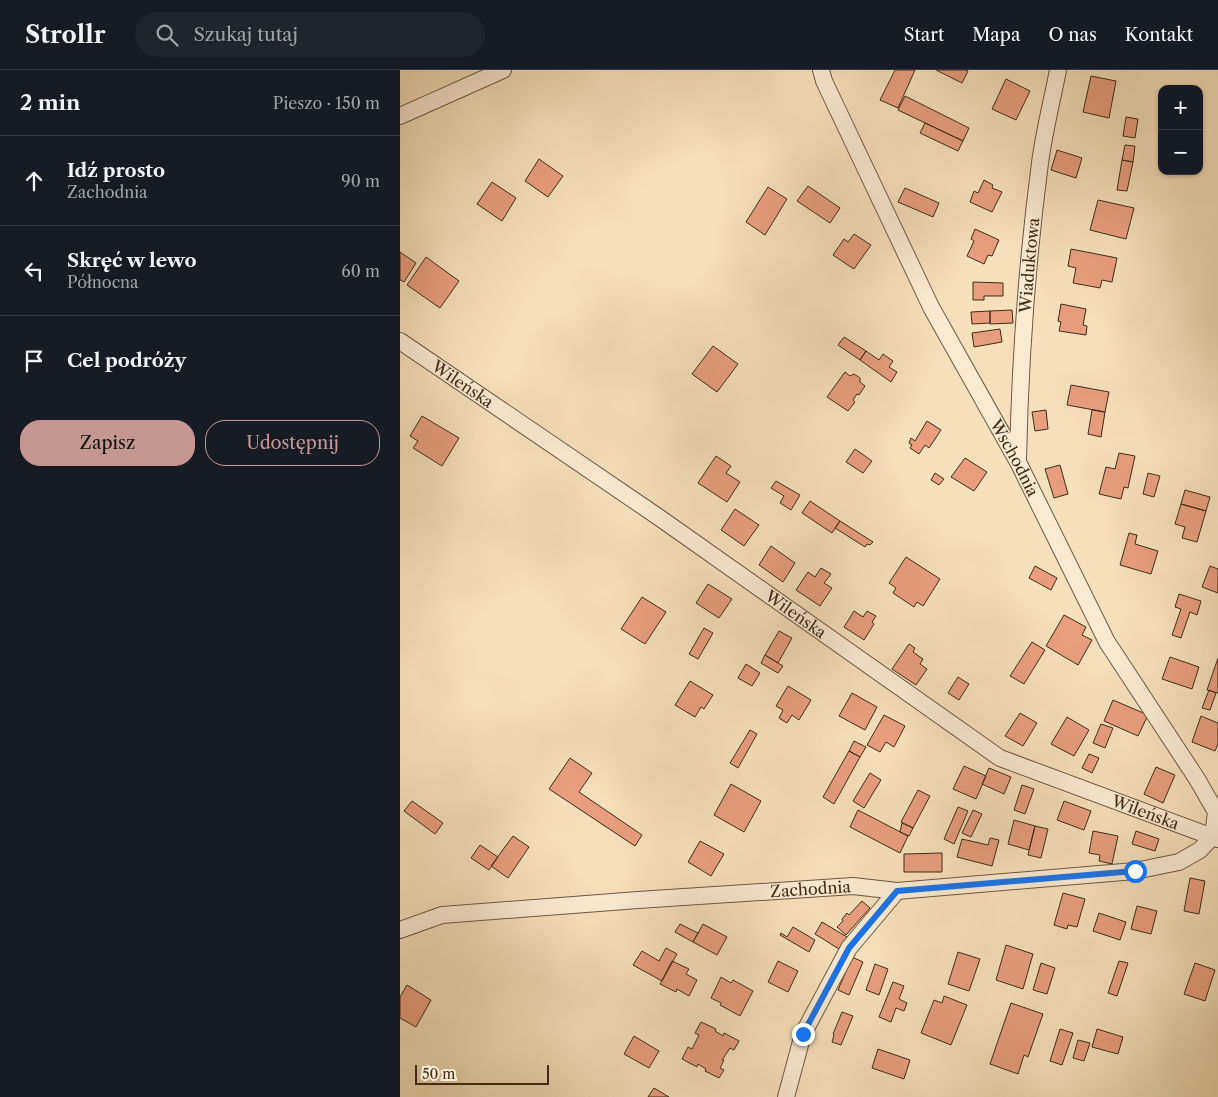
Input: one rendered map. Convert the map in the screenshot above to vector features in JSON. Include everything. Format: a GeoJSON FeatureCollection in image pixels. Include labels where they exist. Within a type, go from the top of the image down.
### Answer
{"type":"FeatureCollection","features":[{"type":"Feature","properties":{"kind":"street"},"geometry":{"type":"LineString","coordinates":[[400,116],[503,70]]}},
{"type":"Feature","properties":{"kind":"street","name":"Wschodnia"},"geometry":{"type":"LineString","coordinates":[[821,70],[824,81],[930,307],[1018,462],[1107,642],[1197,779],[1216,812],[1215,838]]}},
{"type":"Feature","properties":{"kind":"street","name":"Wiaduktowa"},"geometry":{"type":"LineString","coordinates":[[1018,462],[1019,387],[1026,296],[1040,162],[1058,70]]}},
{"type":"Feature","properties":{"kind":"street","name":"Wileńska"},"geometry":{"type":"LineString","coordinates":[[400,341],[663,520],[1000,758],[1215,838]]}},
{"type":"Feature","properties":{"kind":"street","name":"Zachodnia"},"geometry":{"type":"LineString","coordinates":[[400,930],[442,915],[853,886],[897,891],[1135,871],[1179,862],[1200,850],[1215,838]]}},
{"type":"Feature","properties":{"kind":"street"},"geometry":{"type":"LineString","coordinates":[[786,1097],[803,1034],[849,948],[897,891]]}},
{"type":"Feature","properties":{"kind":"building"},"geometry":{"type":"Polygon","coordinates":[[[895,70],[915,70],[898,108],[880,100],[895,70]]]}},
{"type":"Feature","properties":{"kind":"building"},"geometry":{"type":"Polygon","coordinates":[[[936,70],[965,70],[968,71],[962,83],[936,70]]]}},
{"type":"Feature","properties":{"kind":"building"},"geometry":{"type":"Polygon","coordinates":[[[1091,76],[1116,81],[1109,118],[1083,112],[1091,76]]]}},
{"type":"Feature","properties":{"kind":"building"},"geometry":{"type":"Polygon","coordinates":[[[1006,79],[1030,91],[1016,120],[992,109],[1006,79]]]}},
{"type":"Feature","properties":{"kind":"building"},"geometry":{"type":"Polygon","coordinates":[[[905,96],[969,128],[963,141],[898,110],[905,96]]]}},
{"type":"Feature","properties":{"kind":"building"},"geometry":{"type":"Polygon","coordinates":[[[1126,117],[1138,119],[1135,138],[1123,136],[1126,117]]]}},
{"type":"Feature","properties":{"kind":"building"},"geometry":{"type":"Polygon","coordinates":[[[925,123],[963,141],[958,151],[920,133],[925,123]]]}},
{"type":"Feature","properties":{"kind":"building"},"geometry":{"type":"Polygon","coordinates":[[[1125,145],[1135,146],[1133,162],[1122,160],[1125,145]]]}},
{"type":"Feature","properties":{"kind":"building"},"geometry":{"type":"Polygon","coordinates":[[[1057,150],[1082,158],[1076,178],[1051,170],[1057,150]]]}},
{"type":"Feature","properties":{"kind":"building"},"geometry":{"type":"Polygon","coordinates":[[[539,159],[563,176],[548,197],[525,181],[539,159]]]}},
{"type":"Feature","properties":{"kind":"building"},"geometry":{"type":"Polygon","coordinates":[[[1122,160],[1133,162],[1127,191],[1117,190],[1122,160]]]}},
{"type":"Feature","properties":{"kind":"building"},"geometry":{"type":"Polygon","coordinates":[[[984,180],[993,185],[992,188],[1002,192],[992,212],[970,202],[974,191],[978,193],[984,180]]]}},
{"type":"Feature","properties":{"kind":"building"},"geometry":{"type":"Polygon","coordinates":[[[492,182],[516,198],[502,221],[477,204],[492,182]]]}},
{"type":"Feature","properties":{"kind":"building"},"geometry":{"type":"Polygon","coordinates":[[[808,186],[840,208],[830,223],[797,201],[808,186]]]}},
{"type":"Feature","properties":{"kind":"building"},"geometry":{"type":"Polygon","coordinates":[[[768,187],[787,199],[765,235],[746,222],[768,187]]]}},
{"type":"Feature","properties":{"kind":"building"},"geometry":{"type":"Polygon","coordinates":[[[905,188],[939,203],[933,217],[898,202],[905,188]]]}},
{"type":"Feature","properties":{"kind":"building"},"geometry":{"type":"Polygon","coordinates":[[[1098,200],[1134,208],[1126,239],[1090,230],[1098,200]]]}},
{"type":"Feature","properties":{"kind":"building"},"geometry":{"type":"Polygon","coordinates":[[[975,229],[999,240],[992,256],[988,255],[984,264],[967,256],[974,241],[971,239],[975,229]]]}},
{"type":"Feature","properties":{"kind":"building"},"geometry":{"type":"Polygon","coordinates":[[[854,234],[871,245],[854,269],[833,255],[844,239],[848,242],[854,234]]]}},
{"type":"Feature","properties":{"kind":"building"},"geometry":{"type":"Polygon","coordinates":[[[1071,249],[1117,258],[1112,282],[1102,280],[1100,288],[1073,283],[1076,268],[1068,266],[1071,249]]]}},
{"type":"Feature","properties":{"kind":"building"},"geometry":{"type":"Polygon","coordinates":[[[400,252],[416,263],[404,282],[400,280],[400,252]]]}},
{"type":"Feature","properties":{"kind":"building"},"geometry":{"type":"Polygon","coordinates":[[[426,257],[459,281],[440,308],[407,285],[426,257]]]}},
{"type":"Feature","properties":{"kind":"building"},"geometry":{"type":"Polygon","coordinates":[[[973,282],[1003,283],[1003,296],[984,296],[984,300],[973,300],[973,282]]]}},
{"type":"Feature","properties":{"kind":"building"},"geometry":{"type":"Polygon","coordinates":[[[1061,304],[1086,309],[1083,325],[1087,326],[1086,335],[1059,331],[1061,322],[1058,321],[1061,304]]]}},
{"type":"Feature","properties":{"kind":"building"},"geometry":{"type":"Polygon","coordinates":[[[1012,310],[1013,323],[990,324],[990,311],[1012,310]]]}},
{"type":"Feature","properties":{"kind":"building"},"geometry":{"type":"Polygon","coordinates":[[[990,311],[990,323],[972,324],[971,312],[990,311]]]}},
{"type":"Feature","properties":{"kind":"building"},"geometry":{"type":"Polygon","coordinates":[[[1000,329],[1002,342],[974,347],[972,333],[1000,329]]]}},
{"type":"Feature","properties":{"kind":"building"},"geometry":{"type":"Polygon","coordinates":[[[844,337],[866,351],[860,360],[838,345],[844,337]]]}},
{"type":"Feature","properties":{"kind":"building"},"geometry":{"type":"Polygon","coordinates":[[[713,346],[738,364],[717,392],[692,374],[713,346]]]}},
{"type":"Feature","properties":{"kind":"building"},"geometry":{"type":"Polygon","coordinates":[[[866,351],[879,360],[883,354],[893,361],[889,367],[897,372],[891,382],[860,360],[866,351]]]}},
{"type":"Feature","properties":{"kind":"building"},"geometry":{"type":"Polygon","coordinates":[[[845,372],[850,376],[854,374],[860,378],[860,382],[865,386],[859,395],[857,394],[853,400],[855,402],[848,411],[827,397],[845,372]]]}},
{"type":"Feature","properties":{"kind":"building"},"geometry":{"type":"Polygon","coordinates":[[[1071,385],[1109,392],[1105,412],[1067,405],[1071,385]]]}},
{"type":"Feature","properties":{"kind":"building"},"geometry":{"type":"Polygon","coordinates":[[[1046,410],[1048,429],[1035,431],[1032,412],[1046,410]]]}},
{"type":"Feature","properties":{"kind":"building"},"geometry":{"type":"Polygon","coordinates":[[[1092,410],[1105,412],[1101,437],[1088,434],[1092,410]]]}},
{"type":"Feature","properties":{"kind":"building"},"geometry":{"type":"Polygon","coordinates":[[[422,416],[459,438],[442,466],[413,448],[418,441],[410,436],[422,416]]]}},
{"type":"Feature","properties":{"kind":"building"},"geometry":{"type":"Polygon","coordinates":[[[927,421],[941,430],[929,448],[925,445],[919,454],[910,448],[912,445],[909,443],[911,438],[915,441],[927,421]]]}},
{"type":"Feature","properties":{"kind":"building"},"geometry":{"type":"Polygon","coordinates":[[[855,449],[872,461],[863,473],[846,462],[855,449]]]}},
{"type":"Feature","properties":{"kind":"building"},"geometry":{"type":"Polygon","coordinates":[[[1119,453],[1135,456],[1128,488],[1124,487],[1121,499],[1099,494],[1106,467],[1115,469],[1119,453]]]}},
{"type":"Feature","properties":{"kind":"building"},"geometry":{"type":"Polygon","coordinates":[[[716,456],[731,466],[726,473],[740,482],[727,502],[698,483],[716,456]]]}},
{"type":"Feature","properties":{"kind":"building"},"geometry":{"type":"Polygon","coordinates":[[[965,458],[987,472],[974,491],[951,477],[965,458]]]}},
{"type":"Feature","properties":{"kind":"building"},"geometry":{"type":"Polygon","coordinates":[[[1060,465],[1068,494],[1054,498],[1045,469],[1060,465]]]}},
{"type":"Feature","properties":{"kind":"building"},"geometry":{"type":"Polygon","coordinates":[[[935,473],[944,479],[939,485],[931,480],[935,473]]]}},
{"type":"Feature","properties":{"kind":"building"},"geometry":{"type":"Polygon","coordinates":[[[1148,473],[1160,476],[1154,497],[1143,494],[1148,473]]]}},
{"type":"Feature","properties":{"kind":"building"},"geometry":{"type":"Polygon","coordinates":[[[776,481],[800,495],[791,510],[780,503],[784,496],[771,488],[776,481]]]}},
{"type":"Feature","properties":{"kind":"building"},"geometry":{"type":"Polygon","coordinates":[[[1185,490],[1210,497],[1206,511],[1181,504],[1185,490]]]}},
{"type":"Feature","properties":{"kind":"building"},"geometry":{"type":"Polygon","coordinates":[[[810,501],[840,521],[832,533],[802,513],[810,501]]]}},
{"type":"Feature","properties":{"kind":"building"},"geometry":{"type":"Polygon","coordinates":[[[1181,504],[1206,511],[1197,542],[1182,538],[1185,527],[1175,524],[1181,504]]]}},
{"type":"Feature","properties":{"kind":"building"},"geometry":{"type":"Polygon","coordinates":[[[735,509],[759,525],[744,546],[721,530],[735,509]]]}},
{"type":"Feature","properties":{"kind":"building"},"geometry":{"type":"Polygon","coordinates":[[[840,521],[873,542],[865,547],[835,528],[840,521]]]}},
{"type":"Feature","properties":{"kind":"building"},"geometry":{"type":"Polygon","coordinates":[[[1129,533],[1137,535],[1135,544],[1158,551],[1151,574],[1120,565],[1129,533]]]}},
{"type":"Feature","properties":{"kind":"building"},"geometry":{"type":"Polygon","coordinates":[[[771,546],[795,563],[783,582],[759,565],[771,546]]]}},
{"type":"Feature","properties":{"kind":"building"},"geometry":{"type":"Polygon","coordinates":[[[906,557],[940,579],[923,606],[917,602],[914,607],[893,593],[896,588],[889,583],[906,557]]]}},
{"type":"Feature","properties":{"kind":"building"},"geometry":{"type":"Polygon","coordinates":[[[1035,566],[1057,578],[1051,590],[1029,578],[1035,566]]]}},
{"type":"Feature","properties":{"kind":"building"},"geometry":{"type":"Polygon","coordinates":[[[1210,566],[1218,569],[1218,593],[1202,587],[1210,566]]]}},
{"type":"Feature","properties":{"kind":"building"},"geometry":{"type":"Polygon","coordinates":[[[821,568],[831,574],[824,583],[832,588],[820,606],[796,590],[808,572],[815,577],[821,568]]]}},
{"type":"Feature","properties":{"kind":"building"},"geometry":{"type":"Polygon","coordinates":[[[708,584],[732,599],[719,618],[696,603],[708,584]]]}},
{"type":"Feature","properties":{"kind":"building"},"geometry":{"type":"Polygon","coordinates":[[[1179,594],[1201,601],[1197,615],[1190,612],[1181,638],[1172,635],[1181,609],[1175,607],[1179,594]]]}},
{"type":"Feature","properties":{"kind":"building"},"geometry":{"type":"Polygon","coordinates":[[[642,597],[666,612],[645,644],[621,629],[642,597]]]}},
{"type":"Feature","properties":{"kind":"building"},"geometry":{"type":"Polygon","coordinates":[[[854,611],[863,617],[867,611],[876,616],[872,622],[874,624],[864,640],[844,627],[854,611]]]}},
{"type":"Feature","properties":{"kind":"building"},"geometry":{"type":"Polygon","coordinates":[[[1064,615],[1086,627],[1082,635],[1092,640],[1078,665],[1046,646],[1064,615]]]}},
{"type":"Feature","properties":{"kind":"building"},"geometry":{"type":"Polygon","coordinates":[[[704,628],[713,633],[698,659],[689,654],[704,628]]]}},
{"type":"Feature","properties":{"kind":"building"},"geometry":{"type":"Polygon","coordinates":[[[779,631],[792,638],[778,663],[765,655],[779,631]]]}},
{"type":"Feature","properties":{"kind":"building"},"geometry":{"type":"Polygon","coordinates":[[[1032,642],[1045,650],[1024,684],[1010,676],[1032,642]]]}},
{"type":"Feature","properties":{"kind":"building"},"geometry":{"type":"Polygon","coordinates":[[[909,644],[915,648],[913,652],[923,659],[920,664],[927,669],[916,685],[892,669],[909,644]]]}},
{"type":"Feature","properties":{"kind":"building"},"geometry":{"type":"Polygon","coordinates":[[[765,655],[783,666],[778,673],[761,663],[765,655]]]}},
{"type":"Feature","properties":{"kind":"building"},"geometry":{"type":"Polygon","coordinates":[[[1170,657],[1199,667],[1192,689],[1162,679],[1170,657]]]}},
{"type":"Feature","properties":{"kind":"building"},"geometry":{"type":"Polygon","coordinates":[[[1218,658],[1218,693],[1207,690],[1218,658]]]}},
{"type":"Feature","properties":{"kind":"building"},"geometry":{"type":"Polygon","coordinates":[[[746,664],[760,673],[752,686],[738,678],[746,664]]]}},
{"type":"Feature","properties":{"kind":"building"},"geometry":{"type":"Polygon","coordinates":[[[958,677],[969,684],[959,700],[948,693],[958,677]]]}},
{"type":"Feature","properties":{"kind":"building"},"geometry":{"type":"Polygon","coordinates":[[[690,681],[713,695],[704,709],[701,707],[695,717],[675,705],[690,681]]]}},
{"type":"Feature","properties":{"kind":"building"},"geometry":{"type":"Polygon","coordinates":[[[788,686],[811,700],[799,720],[792,715],[787,723],[779,718],[783,710],[776,706],[788,686]]]}},
{"type":"Feature","properties":{"kind":"building"},"geometry":{"type":"Polygon","coordinates":[[[1209,690],[1216,693],[1210,710],[1202,708],[1209,690]]]}},
{"type":"Feature","properties":{"kind":"building"},"geometry":{"type":"Polygon","coordinates":[[[852,693],[877,707],[865,730],[839,716],[852,693]]]}},
{"type":"Feature","properties":{"kind":"building"},"geometry":{"type":"Polygon","coordinates":[[[1113,700],[1148,715],[1138,736],[1104,721],[1113,700]]]}},
{"type":"Feature","properties":{"kind":"building"},"geometry":{"type":"Polygon","coordinates":[[[1020,713],[1037,723],[1023,746],[1005,736],[1020,713]]]}},
{"type":"Feature","properties":{"kind":"building"},"geometry":{"type":"Polygon","coordinates":[[[884,715],[905,726],[894,747],[886,742],[880,752],[867,745],[884,715]]]}},
{"type":"Feature","properties":{"kind":"building"},"geometry":{"type":"Polygon","coordinates":[[[1201,716],[1218,723],[1218,744],[1215,751],[1192,742],[1201,716]]]}},
{"type":"Feature","properties":{"kind":"building"},"geometry":{"type":"Polygon","coordinates":[[[1067,717],[1089,730],[1074,756],[1051,744],[1067,717]]]}},
{"type":"Feature","properties":{"kind":"building"},"geometry":{"type":"Polygon","coordinates":[[[1101,724],[1113,728],[1105,748],[1093,743],[1101,724]]]}},
{"type":"Feature","properties":{"kind":"building"},"geometry":{"type":"Polygon","coordinates":[[[750,730],[757,734],[738,768],[730,763],[750,730]]]}},
{"type":"Feature","properties":{"kind":"building"},"geometry":{"type":"Polygon","coordinates":[[[854,741],[866,747],[860,757],[849,751],[854,741]]]}},
{"type":"Feature","properties":{"kind":"building"},"geometry":{"type":"Polygon","coordinates":[[[849,751],[860,757],[834,804],[823,797],[849,751]]]}},
{"type":"Feature","properties":{"kind":"building"},"geometry":{"type":"Polygon","coordinates":[[[1089,754],[1099,758],[1092,773],[1082,768],[1089,754]]]}},
{"type":"Feature","properties":{"kind":"building"},"geometry":{"type":"Polygon","coordinates":[[[570,758],[592,773],[579,792],[642,835],[635,846],[549,789],[570,758]]]}},
{"type":"Feature","properties":{"kind":"building"},"geometry":{"type":"Polygon","coordinates":[[[964,766],[986,776],[976,799],[953,789],[964,766]]]}},
{"type":"Feature","properties":{"kind":"building"},"geometry":{"type":"Polygon","coordinates":[[[1156,767],[1175,775],[1163,803],[1144,794],[1156,767]]]}},
{"type":"Feature","properties":{"kind":"building"},"geometry":{"type":"Polygon","coordinates":[[[989,768],[1011,777],[1004,794],[982,784],[989,768]]]}},
{"type":"Feature","properties":{"kind":"building"},"geometry":{"type":"Polygon","coordinates":[[[870,773],[881,780],[864,808],[853,801],[870,773]]]}},
{"type":"Feature","properties":{"kind":"building"},"geometry":{"type":"Polygon","coordinates":[[[731,784],[761,801],[744,832],[714,815],[731,784]]]}},
{"type":"Feature","properties":{"kind":"building"},"geometry":{"type":"Polygon","coordinates":[[[1022,785],[1034,789],[1025,814],[1014,810],[1022,785]]]}},
{"type":"Feature","properties":{"kind":"building"},"geometry":{"type":"Polygon","coordinates":[[[918,790],[930,796],[913,828],[901,822],[918,790]]]}},
{"type":"Feature","properties":{"kind":"building"},"geometry":{"type":"Polygon","coordinates":[[[412,801],[443,823],[435,834],[404,811],[412,801]]]}},
{"type":"Feature","properties":{"kind":"building"},"geometry":{"type":"Polygon","coordinates":[[[1064,801],[1091,811],[1084,830],[1057,820],[1064,801]]]}},
{"type":"Feature","properties":{"kind":"building"},"geometry":{"type":"Polygon","coordinates":[[[958,807],[968,811],[954,844],[944,839],[958,807]]]}},
{"type":"Feature","properties":{"kind":"building"},"geometry":{"type":"Polygon","coordinates":[[[858,810],[908,836],[900,853],[850,827],[858,810]]]}},
{"type":"Feature","properties":{"kind":"building"},"geometry":{"type":"Polygon","coordinates":[[[973,810],[982,814],[971,837],[962,833],[973,810]]]}},
{"type":"Feature","properties":{"kind":"building"},"geometry":{"type":"Polygon","coordinates":[[[1014,820],[1035,826],[1029,850],[1008,844],[1014,820]]]}},
{"type":"Feature","properties":{"kind":"building"},"geometry":{"type":"Polygon","coordinates":[[[902,823],[913,828],[909,836],[900,832],[902,823]]]}},
{"type":"Feature","properties":{"kind":"building"},"geometry":{"type":"Polygon","coordinates":[[[1035,826],[1048,829],[1041,858],[1028,855],[1035,826]]]}},
{"type":"Feature","properties":{"kind":"building"},"geometry":{"type":"Polygon","coordinates":[[[1093,831],[1118,836],[1112,864],[1099,861],[1100,855],[1089,853],[1093,831]]]}},
{"type":"Feature","properties":{"kind":"building"},"geometry":{"type":"Polygon","coordinates":[[[1136,831],[1159,839],[1155,851],[1132,844],[1136,831]]]}},
{"type":"Feature","properties":{"kind":"building"},"geometry":{"type":"Polygon","coordinates":[[[513,836],[529,847],[508,878],[491,866],[513,836]]]}},
{"type":"Feature","properties":{"kind":"building"},"geometry":{"type":"Polygon","coordinates":[[[990,838],[999,840],[992,866],[957,857],[962,839],[988,845],[990,838]]]}},
{"type":"Feature","properties":{"kind":"building"},"geometry":{"type":"Polygon","coordinates":[[[700,841],[724,854],[711,876],[688,862],[700,841]]]}},
{"type":"Feature","properties":{"kind":"building"},"geometry":{"type":"Polygon","coordinates":[[[480,845],[498,857],[489,870],[471,858],[480,845]]]}},
{"type":"Feature","properties":{"kind":"building"},"geometry":{"type":"Polygon","coordinates":[[[942,853],[942,872],[904,872],[904,854],[942,853]]]}},
{"type":"Feature","properties":{"kind":"building"},"geometry":{"type":"Polygon","coordinates":[[[1190,878],[1205,881],[1199,914],[1184,911],[1190,878]]]}},
{"type":"Feature","properties":{"kind":"building"},"geometry":{"type":"Polygon","coordinates":[[[1063,893],[1085,899],[1077,927],[1068,925],[1067,929],[1054,925],[1063,893]]]}},
{"type":"Feature","properties":{"kind":"building"},"geometry":{"type":"Polygon","coordinates":[[[862,901],[870,908],[846,935],[837,927],[847,913],[849,915],[862,901]]]}},
{"type":"Feature","properties":{"kind":"building"},"geometry":{"type":"Polygon","coordinates":[[[1137,906],[1157,911],[1151,934],[1131,929],[1137,906]]]}},
{"type":"Feature","properties":{"kind":"building"},"geometry":{"type":"Polygon","coordinates":[[[1099,913],[1126,922],[1120,940],[1093,931],[1099,913]]]}},
{"type":"Feature","properties":{"kind":"building"},"geometry":{"type":"Polygon","coordinates":[[[822,922],[847,937],[839,949],[815,934],[822,922]]]}},
{"type":"Feature","properties":{"kind":"building"},"geometry":{"type":"Polygon","coordinates":[[[680,924],[698,933],[693,942],[675,932],[680,924]]]}},
{"type":"Feature","properties":{"kind":"building"},"geometry":{"type":"Polygon","coordinates":[[[703,924],[727,937],[717,955],[693,942],[703,924]]]}},
{"type":"Feature","properties":{"kind":"building"},"geometry":{"type":"Polygon","coordinates":[[[793,927],[815,940],[809,952],[780,935],[781,933],[787,937],[793,927]]]}},
{"type":"Feature","properties":{"kind":"building"},"geometry":{"type":"Polygon","coordinates":[[[1006,945],[1033,954],[1023,989],[996,980],[1006,945]]]}},
{"type":"Feature","properties":{"kind":"building"},"geometry":{"type":"Polygon","coordinates":[[[666,948],[677,954],[662,981],[633,965],[642,951],[659,961],[666,948]]]}},
{"type":"Feature","properties":{"kind":"building"},"geometry":{"type":"Polygon","coordinates":[[[958,952],[980,959],[969,991],[948,984],[958,952]]]}},
{"type":"Feature","properties":{"kind":"building"},"geometry":{"type":"Polygon","coordinates":[[[852,957],[863,962],[849,995],[838,990],[852,957]]]}},
{"type":"Feature","properties":{"kind":"building"},"geometry":{"type":"Polygon","coordinates":[[[672,961],[689,969],[686,974],[697,980],[689,996],[677,989],[676,992],[660,984],[672,961]]]}},
{"type":"Feature","properties":{"kind":"building"},"geometry":{"type":"Polygon","coordinates":[[[778,961],[798,971],[788,992],[768,982],[778,961]]]}},
{"type":"Feature","properties":{"kind":"building"},"geometry":{"type":"Polygon","coordinates":[[[1119,961],[1128,963],[1117,996],[1108,993],[1119,961]]]}},
{"type":"Feature","properties":{"kind":"building"},"geometry":{"type":"Polygon","coordinates":[[[1041,963],[1055,968],[1047,994],[1033,990],[1041,963]]]}},
{"type":"Feature","properties":{"kind":"building"},"geometry":{"type":"Polygon","coordinates":[[[1195,963],[1215,970],[1205,1001],[1184,994],[1195,963]]]}},
{"type":"Feature","properties":{"kind":"building"},"geometry":{"type":"Polygon","coordinates":[[[875,964],[888,969],[879,995],[866,990],[875,964]]]}},
{"type":"Feature","properties":{"kind":"building"},"geometry":{"type":"Polygon","coordinates":[[[721,977],[731,983],[733,980],[753,991],[740,1016],[711,998],[721,977]]]}},
{"type":"Feature","properties":{"kind":"building"},"geometry":{"type":"Polygon","coordinates":[[[893,982],[904,986],[899,999],[907,1003],[904,1011],[896,1008],[891,1022],[879,1017],[893,982]]]}},
{"type":"Feature","properties":{"kind":"building"},"geometry":{"type":"Polygon","coordinates":[[[407,985],[431,1000],[416,1027],[400,1018],[400,997],[407,985]]]}},
{"type":"Feature","properties":{"kind":"building"},"geometry":{"type":"Polygon","coordinates":[[[944,996],[967,1005],[951,1045],[921,1033],[934,1000],[942,1003],[944,996]]]}},
{"type":"Feature","properties":{"kind":"building"},"geometry":{"type":"Polygon","coordinates":[[[1011,1003],[1043,1014],[1028,1057],[1024,1055],[1018,1074],[990,1064],[1011,1003]]]}},
{"type":"Feature","properties":{"kind":"building"},"geometry":{"type":"Polygon","coordinates":[[[842,1012],[853,1016],[841,1045],[832,1042],[833,1034],[842,1012]]]}},
{"type":"Feature","properties":{"kind":"building"},"geometry":{"type":"Polygon","coordinates":[[[701,1022],[716,1029],[715,1031],[723,1036],[724,1033],[739,1041],[734,1050],[730,1048],[722,1060],[724,1060],[720,1068],[724,1070],[719,1078],[705,1071],[706,1069],[698,1064],[697,1067],[682,1059],[688,1047],[692,1049],[699,1035],[695,1033],[701,1022]]]}},
{"type":"Feature","properties":{"kind":"building"},"geometry":{"type":"Polygon","coordinates":[[[1060,1029],[1073,1033],[1062,1065],[1050,1061],[1060,1029]]]}},
{"type":"Feature","properties":{"kind":"building"},"geometry":{"type":"Polygon","coordinates":[[[1097,1029],[1123,1037],[1118,1054],[1092,1047],[1097,1029]]]}},
{"type":"Feature","properties":{"kind":"building"},"geometry":{"type":"Polygon","coordinates":[[[634,1036],[659,1051],[649,1068],[624,1054],[634,1036]]]}},
{"type":"Feature","properties":{"kind":"building"},"geometry":{"type":"Polygon","coordinates":[[[1078,1040],[1090,1043],[1084,1061],[1073,1058],[1078,1040]]]}},
{"type":"Feature","properties":{"kind":"building"},"geometry":{"type":"Polygon","coordinates":[[[878,1049],[910,1060],[904,1079],[872,1068],[878,1049]]]}},
{"type":"Feature","properties":{"kind":"building"},"geometry":{"type":"Polygon","coordinates":[[[654,1088],[669,1097],[648,1097],[654,1088]]]}},
{"type":"Feature","properties":{"kind":"route"},"geometry":{"type":"LineString","coordinates":[[803,1034],[849,948],[897,891],[1135,871]]}}]}
